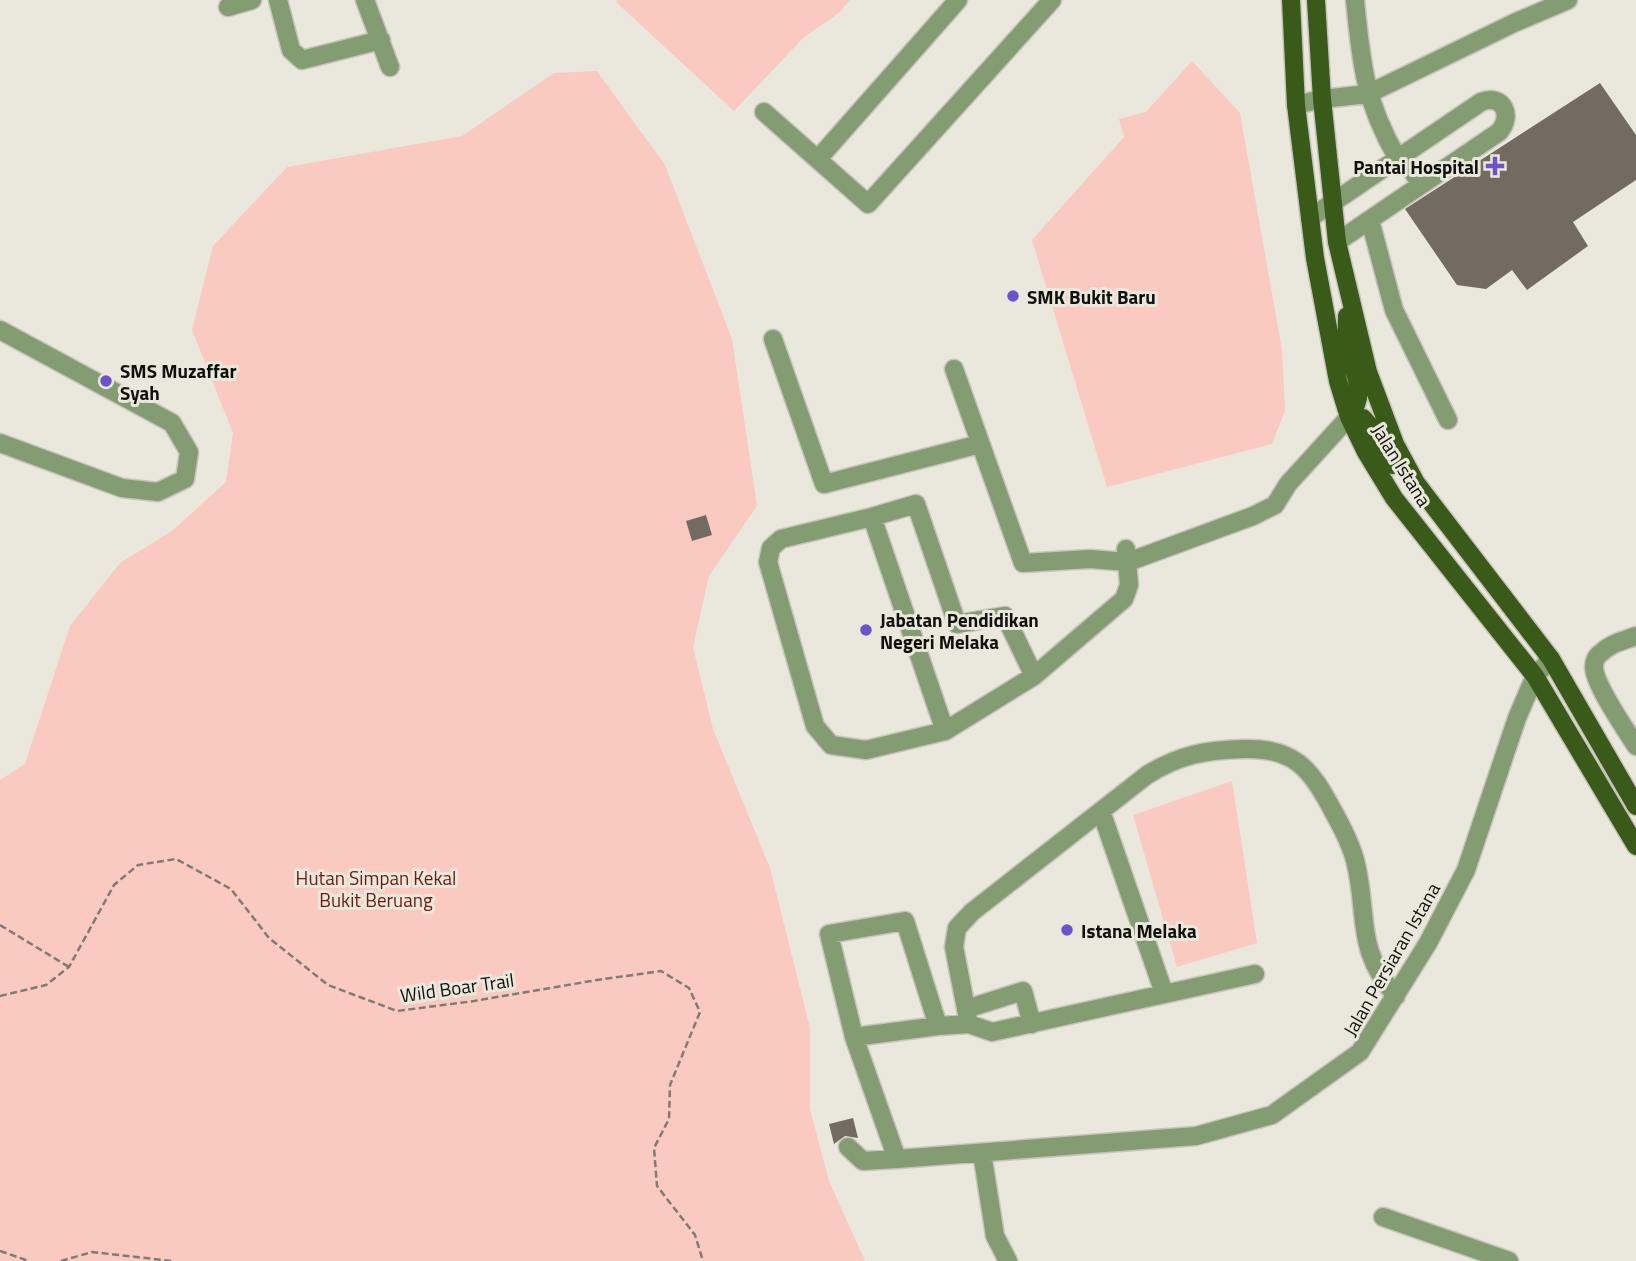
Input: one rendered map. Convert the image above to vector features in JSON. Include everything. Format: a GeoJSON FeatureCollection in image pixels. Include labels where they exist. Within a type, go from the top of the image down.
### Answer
{"type":"FeatureCollection","features":[{"type":"Feature","properties":{"kind":"main road","name":"Jalan Istana"},"geometry":{"type":"LineString","coordinates":[[1291,0],[1296,105],[1310,218],[1325,320],[1338,382],[1349,416],[1366,452],[1394,498],[1535,676],[1636,846]]}},
{"type":"Feature","properties":{"kind":"main road","name":"Jalan Istana"},"geometry":{"type":"LineString","coordinates":[[1316,0],[1322,99],[1337,242],[1368,372],[1395,444],[1416,483],[1551,659],[1636,806]]}},
{"type":"Feature","properties":{"kind":"main road"},"geometry":{"type":"LineString","coordinates":[[1347,291],[1347,347],[1360,393],[1357,406],[1349,416]]}},
{"type":"Feature","properties":{"kind":"main road"},"geometry":{"type":"LineString","coordinates":[[1349,416],[1363,418],[1373,429],[1392,464],[1409,486],[1440,515]]}},
{"type":"Feature","properties":{"kind":"street"},"geometry":{"type":"LineString","coordinates":[[229,6],[252,0]]}},
{"type":"Feature","properties":{"kind":"street"},"geometry":{"type":"LineString","coordinates":[[278,0],[291,50],[302,60],[381,40]]}},
{"type":"Feature","properties":{"kind":"street"},"geometry":{"type":"LineString","coordinates":[[365,0],[390,67]]}},
{"type":"Feature","properties":{"kind":"street"},"geometry":{"type":"LineString","coordinates":[[818,159],[958,0]]}},
{"type":"Feature","properties":{"kind":"street"},"geometry":{"type":"LineString","coordinates":[[764,112],[868,204],[1052,0]]}},
{"type":"Feature","properties":{"kind":"street"},"geometry":{"type":"LineString","coordinates":[[1355,0],[1362,66],[1368,94],[1386,138],[1421,185]]}},
{"type":"Feature","properties":{"kind":"street"},"geometry":{"type":"LineString","coordinates":[[1296,105],[1368,94],[1503,28],[1568,0]]}},
{"type":"Feature","properties":{"kind":"street"},"geometry":{"type":"LineString","coordinates":[[1310,218],[1481,102],[1495,100],[1502,103],[1507,111],[1507,119],[1499,132],[1337,242]]}},
{"type":"Feature","properties":{"kind":"street"},"geometry":{"type":"LineString","coordinates":[[1370,220],[1394,310],[1448,420]]}},
{"type":"Feature","properties":{"kind":"street"},"geometry":{"type":"LineString","coordinates":[[0,330],[172,423],[189,452],[185,479],[158,492],[122,488],[0,443]]}},
{"type":"Feature","properties":{"kind":"street"},"geometry":{"type":"LineString","coordinates":[[773,340],[824,484],[980,444]]}},
{"type":"Feature","properties":{"kind":"street"},"geometry":{"type":"LineString","coordinates":[[954,369],[1023,563],[1109,559],[1127,555],[1249,507],[1288,484],[1349,416]]}},
{"type":"Feature","properties":{"kind":"street"},"geometry":{"type":"LineString","coordinates":[[1034,676],[1004,616],[957,624],[916,503],[872,517],[781,539],[771,548],[768,562],[815,726],[831,745],[866,750],[944,732],[1034,676],[1124,599],[1129,585],[1127,555]]}},
{"type":"Feature","properties":{"kind":"street"},"geometry":{"type":"LineString","coordinates":[[872,517],[944,732]]}},
{"type":"Feature","properties":{"kind":"street"},"geometry":{"type":"LineString","coordinates":[[1636,636],[1614,643],[1600,653],[1594,667],[1602,690],[1636,746]]}},
{"type":"Feature","properties":{"kind":"street","name":"Jalan Persiaran Istana"},"geometry":{"type":"LineString","coordinates":[[848,1147],[863,1161],[982,1153],[1196,1136],[1272,1115],[1360,1052],[1396,996],[1428,943],[1466,870],[1517,718],[1535,676],[1551,659]]}},
{"type":"Feature","properties":{"kind":"street"},"geometry":{"type":"LineString","coordinates":[[1255,974],[992,1032],[968,1017],[954,947],[957,928],[972,912],[1166,763],[1211,749],[1273,750],[1291,757],[1308,771],[1321,789],[1349,841],[1356,862],[1367,945],[1383,981],[1396,996]]}},
{"type":"Feature","properties":{"kind":"street"},"geometry":{"type":"LineString","coordinates":[[1101,811],[1164,993]]}},
{"type":"Feature","properties":{"kind":"street"},"geometry":{"type":"LineString","coordinates":[[897,1159],[854,1037],[829,934],[905,921],[938,1026]]}},
{"type":"Feature","properties":{"kind":"street"},"geometry":{"type":"LineString","coordinates":[[854,1037],[938,1026],[968,1017],[1023,991],[1032,1024]]}},
{"type":"Feature","properties":{"kind":"street"},"geometry":{"type":"LineString","coordinates":[[982,1153],[995,1236],[1008,1261]]}},
{"type":"Feature","properties":{"kind":"street"},"geometry":{"type":"LineString","coordinates":[[1383,1217],[1509,1261]]}},
{"type":"Feature","properties":{"kind":"path","name":"Wild Boar Trail"},"geometry":{"type":"LineString","coordinates":[[0,996],[46,985],[69,967],[114,885],[138,865],[176,859],[231,889],[269,938],[328,985],[397,1011],[474,1002],[597,979],[661,971],[689,988],[700,1012],[670,1085],[669,1119],[654,1148],[657,1186],[695,1235],[702,1261]]}},
{"type":"Feature","properties":{"kind":"path"},"geometry":{"type":"LineString","coordinates":[[0,925],[69,967]]}},
{"type":"Feature","properties":{"kind":"path"},"geometry":{"type":"LineString","coordinates":[[0,1251],[29,1261]]}},
{"type":"Feature","properties":{"kind":"path"},"geometry":{"type":"LineString","coordinates":[[61,1261],[92,1252],[172,1261]]}},
{"type":"Feature","properties":{"kind":"green space"},"geometry":{"type":"Polygon","coordinates":[[[850,0],[839,13],[804,37],[734,111],[616,2],[850,0]]]}},
{"type":"Feature","properties":{"kind":"green space"},"geometry":{"type":"Polygon","coordinates":[[[1192,61],[1240,113],[1282,350],[1285,411],[1272,444],[1107,487],[1032,240],[1124,137],[1119,119],[1146,112],[1192,61]]]}},
{"type":"Feature","properties":{"kind":"green space","name":"Hutan Simpan Kekal Bukit Beruang"},"geometry":{"type":"Polygon","coordinates":[[[597,71],[665,165],[732,339],[757,506],[709,576],[693,647],[713,729],[770,868],[810,1028],[810,1109],[829,1181],[865,1261],[0,1261],[0,780],[25,764],[70,626],[120,563],[172,531],[226,482],[233,433],[192,330],[213,246],[287,167],[462,136],[554,73],[597,71]]]}},
{"type":"Feature","properties":{"kind":"green space"},"geometry":{"type":"Polygon","coordinates":[[[1232,781],[1257,943],[1177,967],[1133,815],[1232,781]]]}},
{"type":"Feature","properties":{"kind":"building"},"geometry":{"type":"Polygon","coordinates":[[[1600,83],[1636,135],[1636,180],[1573,222],[1588,246],[1527,290],[1512,270],[1486,289],[1457,285],[1405,209],[1600,83]]]}},
{"type":"Feature","properties":{"kind":"building"},"geometry":{"type":"Polygon","coordinates":[[[706,515],[712,535],[692,541],[686,521],[706,515]]]}},
{"type":"Feature","properties":{"kind":"building"},"geometry":{"type":"Polygon","coordinates":[[[853,1118],[858,1138],[845,1136],[834,1144],[829,1124],[853,1118]]]}},
{"type":"Feature","properties":{"kind":"place","name":"Pantai Hospital"},"geometry":{"type":"Point","coordinates":[1495,166]}},
{"type":"Feature","properties":{"kind":"place","name":"SMK Bukit Baru"},"geometry":{"type":"Point","coordinates":[1013,296]}},
{"type":"Feature","properties":{"kind":"place","name":"SMS Muzaffar Syah"},"geometry":{"type":"Point","coordinates":[106,381]}},
{"type":"Feature","properties":{"kind":"place","name":"Jabatan Pendidikan Negeri Melaka"},"geometry":{"type":"Point","coordinates":[866,630]}},
{"type":"Feature","properties":{"kind":"place","name":"Istana Melaka"},"geometry":{"type":"Point","coordinates":[1067,930]}}]}
